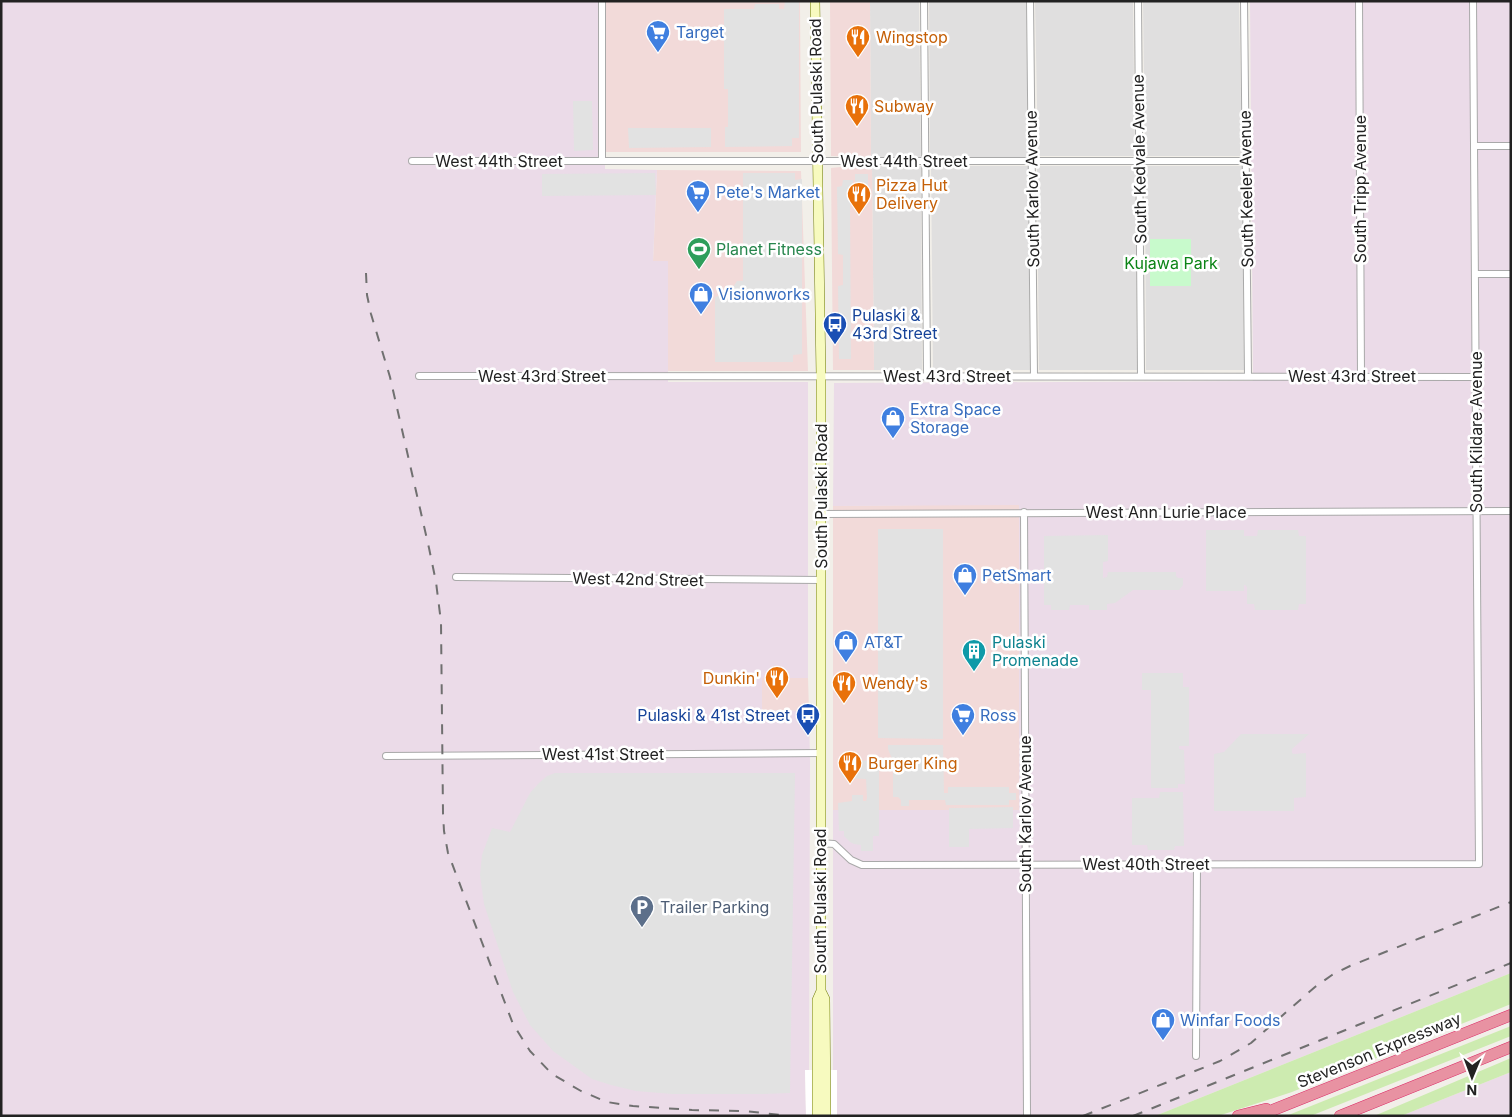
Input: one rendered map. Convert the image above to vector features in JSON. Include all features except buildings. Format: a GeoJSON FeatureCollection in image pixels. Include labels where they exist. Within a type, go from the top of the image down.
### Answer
{"type":"FeatureCollection","features":[{"type":"Feature","properties":{"kind":"highway","name":"Stevenson Expressway"},"geometry":{"type":"LineString","coordinates":[[1258,1116],[1511,1014]]}},
{"type":"Feature","properties":{"kind":"highway"},"geometry":{"type":"LineString","coordinates":[[1340,1116],[1511,1047]]}},
{"type":"Feature","properties":{"kind":"highway"},"geometry":{"type":"LineString","coordinates":[[1238,1116],[1295,1101]]}},
{"type":"Feature","properties":{"kind":"main road","name":"South Pulaski Road"},"geometry":{"type":"LineString","coordinates":[[815,1],[821,376],[821,991],[817,1000],[817,1116]]}},
{"type":"Feature","properties":{"kind":"main road","name":"South Pulaski Road"},"geometry":{"type":"LineString","coordinates":[[821,991],[825,999],[826,1116]]}},
{"type":"Feature","properties":{"kind":"street"},"geometry":{"type":"LineString","coordinates":[[602,1],[602,161]]}},
{"type":"Feature","properties":{"kind":"street"},"geometry":{"type":"LineString","coordinates":[[924,1],[927,376]]}},
{"type":"Feature","properties":{"kind":"street","name":"South Karlov Avenue"},"geometry":{"type":"LineString","coordinates":[[1030,1],[1034,376]]}},
{"type":"Feature","properties":{"kind":"street","name":"South Kedvale Avenue"},"geometry":{"type":"LineString","coordinates":[[1138,1],[1141,376]]}},
{"type":"Feature","properties":{"kind":"street","name":"South Keeler Avenue"},"geometry":{"type":"LineString","coordinates":[[1244,1],[1248,376]]}},
{"type":"Feature","properties":{"kind":"street","name":"South Tripp Avenue"},"geometry":{"type":"LineString","coordinates":[[1359,1],[1361,376]]}},
{"type":"Feature","properties":{"kind":"street","name":"South Kildare Avenue"},"geometry":{"type":"LineString","coordinates":[[1472,1],[1479,864]]}},
{"type":"Feature","properties":{"kind":"street"},"geometry":{"type":"LineString","coordinates":[[1474,146],[1511,146]]}},
{"type":"Feature","properties":{"kind":"street","name":"West 44th Street"},"geometry":{"type":"LineString","coordinates":[[412,161],[1246,161]]}},
{"type":"Feature","properties":{"kind":"street"},"geometry":{"type":"LineString","coordinates":[[1475,274],[1511,274]]}},
{"type":"Feature","properties":{"kind":"street","name":"West 43rd Street"},"geometry":{"type":"LineString","coordinates":[[420,376],[1475,377]]}},
{"type":"Feature","properties":{"kind":"street","name":"West Ann Lurie Place"},"geometry":{"type":"LineString","coordinates":[[821,514],[1511,511]]}},
{"type":"Feature","properties":{"kind":"street","name":"South Karlov Avenue"},"geometry":{"type":"LineString","coordinates":[[1024,512],[1027,1116]]}},
{"type":"Feature","properties":{"kind":"street","name":"West 42nd Street"},"geometry":{"type":"LineString","coordinates":[[456,577],[820,580]]}},
{"type":"Feature","properties":{"kind":"street","name":"West 41st Street"},"geometry":{"type":"LineString","coordinates":[[386,756],[820,753]]}},
{"type":"Feature","properties":{"kind":"street","name":"West 40th Street"},"geometry":{"type":"LineString","coordinates":[[820,843],[834,844],[851,860],[862,865],[1479,864]]}},
{"type":"Feature","properties":{"kind":"street"},"geometry":{"type":"LineString","coordinates":[[1196,1056],[1197,864]]}},
{"type":"Feature","properties":{"kind":"shaded area"},"geometry":{"type":"Polygon","coordinates":[[[1,1],[604,1],[605,169],[657,170],[653,261],[668,261],[668,382],[808,382],[808,678],[762,678],[762,710],[809,711],[809,1070],[805,1070],[806,1116],[1,1116],[1,1]]]}},
{"type":"Feature","properties":{"kind":"shaded area"},"geometry":{"type":"Polygon","coordinates":[[[604,1],[800,1],[801,152],[605,152],[604,1]]]}},
{"type":"Feature","properties":{"kind":"shaded area"},"geometry":{"type":"Polygon","coordinates":[[[785,1],[799,1],[799,138],[792,138],[792,146],[725,147],[725,127],[728,127],[728,89],[724,89],[724,9],[754,9],[755,4],[779,4],[779,9],[784,9],[785,1]]]}},
{"type":"Feature","properties":{"kind":"shaded area"},"geometry":{"type":"Polygon","coordinates":[[[830,1],[870,1],[871,157],[831,156],[830,1]]]}},
{"type":"Feature","properties":{"kind":"shaded area"},"geometry":{"type":"Polygon","coordinates":[[[870,1],[919,1],[921,157],[871,157],[870,1]]]}},
{"type":"Feature","properties":{"kind":"shaded area"},"geometry":{"type":"Polygon","coordinates":[[[929,1],[1026,1],[1028,157],[930,157],[929,1]]]}},
{"type":"Feature","properties":{"kind":"shaded area"},"geometry":{"type":"Polygon","coordinates":[[[1035,1],[1133,1],[1135,156],[1038,156],[1035,1]]]}},
{"type":"Feature","properties":{"kind":"shaded area"},"geometry":{"type":"Polygon","coordinates":[[[1143,1],[1239,1],[1242,156],[1145,156],[1143,1]]]}},
{"type":"Feature","properties":{"kind":"shaded area"},"geometry":{"type":"Polygon","coordinates":[[[1250,1],[1511,1],[1511,973],[1155,1116],[837,1116],[836,1070],[833,1070],[833,810],[1019,810],[1019,505],[833,506],[834,383],[1253,381],[1250,1]]]}},
{"type":"Feature","properties":{"kind":"shaded area"},"geometry":{"type":"Polygon","coordinates":[[[573,101],[592,101],[593,150],[574,151],[573,101]]]}},
{"type":"Feature","properties":{"kind":"shaded area"},"geometry":{"type":"Polygon","coordinates":[[[628,128],[711,128],[711,147],[629,148],[628,128]]]}},
{"type":"Feature","properties":{"kind":"shaded area"},"geometry":{"type":"Polygon","coordinates":[[[872,166],[921,166],[922,370],[874,370],[872,166]]]}},
{"type":"Feature","properties":{"kind":"shaded area"},"geometry":{"type":"Polygon","coordinates":[[[872,166],[874,370],[833,370],[831,168],[872,166]]]}},
{"type":"Feature","properties":{"kind":"shaded area"},"geometry":{"type":"Polygon","coordinates":[[[931,166],[1028,166],[1030,370],[933,370],[931,166]]]}},
{"type":"Feature","properties":{"kind":"shaded area"},"geometry":{"type":"Polygon","coordinates":[[[1037,166],[1135,166],[1137,370],[1039,370],[1037,166]]]}},
{"type":"Feature","properties":{"kind":"shaded area"},"geometry":{"type":"Polygon","coordinates":[[[1145,166],[1242,166],[1244,370],[1146,370],[1145,166]]]}},
{"type":"Feature","properties":{"kind":"shaded area"},"geometry":{"type":"Polygon","coordinates":[[[657,170],[801,171],[808,371],[668,371],[668,262],[653,261],[657,170]]]}},
{"type":"Feature","properties":{"kind":"shaded area"},"geometry":{"type":"Polygon","coordinates":[[[655,173],[656,195],[542,196],[542,174],[655,173]]]}},
{"type":"Feature","properties":{"kind":"shaded area"},"geometry":{"type":"Polygon","coordinates":[[[743,173],[795,173],[795,180],[802,179],[802,354],[793,355],[793,362],[715,362],[715,297],[725,294],[732,289],[737,281],[743,281],[743,173]]]}},
{"type":"Feature","properties":{"kind":"shaded area"},"geometry":{"type":"Polygon","coordinates":[[[855,174],[868,174],[868,199],[863,199],[863,206],[852,206],[852,200],[850,200],[851,359],[839,359],[838,286],[843,285],[843,255],[838,254],[837,187],[842,186],[843,180],[853,180],[853,186],[855,187],[855,174]]]}},
{"type":"Feature","properties":{"kind":"shaded area","name":"Pulaski Promenade"},"geometry":{"type":"Polygon","coordinates":[[[1019,504],[1019,811],[833,810],[833,506],[1019,504]]]}},
{"type":"Feature","properties":{"kind":"shaded area"},"geometry":{"type":"Polygon","coordinates":[[[878,529],[943,529],[943,739],[878,738],[878,529]]]}},
{"type":"Feature","properties":{"kind":"shaded area"},"geometry":{"type":"Polygon","coordinates":[[[1206,530],[1244,530],[1244,536],[1257,536],[1258,530],[1298,530],[1299,536],[1306,536],[1306,604],[1299,604],[1298,610],[1255,610],[1254,604],[1247,604],[1247,587],[1245,585],[1244,591],[1206,591],[1206,530]]]}},
{"type":"Feature","properties":{"kind":"shaded area"},"geometry":{"type":"Polygon","coordinates":[[[1108,535],[1108,561],[1103,562],[1103,578],[1107,577],[1108,572],[1176,572],[1178,578],[1183,578],[1183,585],[1179,590],[1133,590],[1115,603],[1107,604],[1107,610],[1089,610],[1089,605],[1070,605],[1069,610],[1051,610],[1051,605],[1044,605],[1044,536],[1108,535]]]}},
{"type":"Feature","properties":{"kind":"shaded area"},"geometry":{"type":"Polygon","coordinates":[[[1142,673],[1183,673],[1183,687],[1189,687],[1189,746],[1179,746],[1179,749],[1184,750],[1185,784],[1178,784],[1178,788],[1151,788],[1151,690],[1142,690],[1142,673]]]}},
{"type":"Feature","properties":{"kind":"shaded area"},"geometry":{"type":"Polygon","coordinates":[[[762,678],[808,678],[809,711],[762,710],[762,678]]]}},
{"type":"Feature","properties":{"kind":"shaded area"},"geometry":{"type":"Polygon","coordinates":[[[1241,734],[1309,734],[1292,749],[1294,754],[1306,753],[1306,797],[1294,798],[1294,811],[1214,811],[1214,754],[1224,752],[1241,734]]]}},
{"type":"Feature","properties":{"kind":"shaded area"},"geometry":{"type":"Polygon","coordinates":[[[888,745],[943,745],[944,793],[948,793],[948,787],[1009,787],[1009,793],[1016,793],[1016,800],[1009,800],[1009,805],[946,805],[945,800],[909,800],[909,806],[901,806],[901,800],[898,797],[893,797],[893,761],[888,745]]]}},
{"type":"Feature","properties":{"kind":"shaded area"},"geometry":{"type":"Polygon","coordinates":[[[845,760],[876,761],[876,766],[879,768],[879,836],[873,836],[873,851],[861,851],[861,845],[850,842],[844,836],[844,831],[839,831],[838,803],[852,801],[852,795],[863,795],[863,801],[866,801],[867,798],[866,779],[845,778],[842,776],[841,768],[845,760]]]}},
{"type":"Feature","properties":{"kind":"shaded area","name":"Trailer Parking"},"geometry":{"type":"Polygon","coordinates":[[[555,773],[795,773],[790,1093],[672,1094],[636,1091],[611,1085],[592,1079],[553,1051],[530,1025],[513,992],[484,904],[480,875],[482,855],[492,828],[510,832],[530,793],[547,776],[555,773]]]}},
{"type":"Feature","properties":{"kind":"shaded area"},"geometry":{"type":"Polygon","coordinates":[[[1160,792],[1183,792],[1184,846],[1175,846],[1174,850],[1148,850],[1147,845],[1132,845],[1132,798],[1159,798],[1160,792]]]}},
{"type":"Feature","properties":{"kind":"shaded area"},"geometry":{"type":"Polygon","coordinates":[[[1013,807],[1013,828],[969,829],[969,847],[949,847],[949,808],[1013,807]]]}},
{"type":"Feature","properties":{"kind":"shaded area"},"geometry":{"type":"Polygon","coordinates":[[[1511,1072],[1511,1116],[1401,1116],[1511,1072]]]}},
{"type":"Feature","properties":{"kind":"green space","name":"Kujawa Park"},"geometry":{"type":"Polygon","coordinates":[[[1150,239],[1191,239],[1191,286],[1150,286],[1150,239]]]}},
{"type":"Feature","properties":{"kind":"green space"},"geometry":{"type":"Polygon","coordinates":[[[1511,973],[1511,1004],[1292,1092],[1218,1116],[1155,1116],[1511,973]]]}},
{"type":"Feature","properties":{"kind":"green space"},"geometry":{"type":"Polygon","coordinates":[[[1511,1026],[1511,1036],[1313,1115],[1286,1116],[1511,1026]]]}},
{"type":"Feature","properties":{"kind":"green space"},"geometry":{"type":"Polygon","coordinates":[[[1511,1058],[1511,1072],[1401,1116],[1374,1116],[1511,1058]]]}},
{"type":"Feature","properties":{"kind":"pier"},"geometry":{"type":"Polygon","coordinates":[[[805,1070],[837,1070],[837,1116],[806,1116],[805,1070]]]}},
{"type":"Feature","properties":{"kind":"railway"},"geometry":{"type":"LineString","coordinates":[[366,273],[367,295],[371,314],[390,377],[436,582],[441,622],[443,813],[448,853],[513,1024],[530,1051],[552,1074],[581,1091],[607,1102],[633,1106],[745,1111],[789,1116]]}},
{"type":"Feature","properties":{"kind":"railway"},"geometry":{"type":"LineString","coordinates":[[1083,1116],[1220,1061],[1251,1043],[1315,987],[1332,975],[1350,966],[1511,902]]}},
{"type":"Feature","properties":{"kind":"railway"},"geometry":{"type":"LineString","coordinates":[[1133,1116],[1511,963]]}},
{"type":"Feature","properties":{"kind":"place","name":"Target"},"geometry":{"type":"Point","coordinates":[658,53]}},
{"type":"Feature","properties":{"kind":"place","name":"Wingstop"},"geometry":{"type":"Point","coordinates":[858,58]}},
{"type":"Feature","properties":{"kind":"place","name":"Subway"},"geometry":{"type":"Point","coordinates":[857,127]}},
{"type":"Feature","properties":{"kind":"place","name":"Pete's Market"},"geometry":{"type":"Point","coordinates":[698,213]}},
{"type":"Feature","properties":{"kind":"place","name":"Pizza Hut Delivery"},"geometry":{"type":"Point","coordinates":[859,215]}},
{"type":"Feature","properties":{"kind":"place","name":"Planet Fitness"},"geometry":{"type":"Point","coordinates":[699,270]}},
{"type":"Feature","properties":{"kind":"place","name":"Visionworks"},"geometry":{"type":"Point","coordinates":[701,315]}},
{"type":"Feature","properties":{"kind":"place","name":"Pulaski & 43rd Street"},"geometry":{"type":"Point","coordinates":[835,345]}},
{"type":"Feature","properties":{"kind":"place","name":"Extra Space Storage"},"geometry":{"type":"Point","coordinates":[893,439]}},
{"type":"Feature","properties":{"kind":"place","name":"PetSmart"},"geometry":{"type":"Point","coordinates":[965,596]}},
{"type":"Feature","properties":{"kind":"place","name":"AT&T"},"geometry":{"type":"Point","coordinates":[846,663]}},
{"type":"Feature","properties":{"kind":"place","name":"Pulaski Promenade"},"geometry":{"type":"Point","coordinates":[974,672]}},
{"type":"Feature","properties":{"kind":"place","name":"Dunkin'"},"geometry":{"type":"Point","coordinates":[777,699]}},
{"type":"Feature","properties":{"kind":"place","name":"Wendy's"},"geometry":{"type":"Point","coordinates":[844,704]}},
{"type":"Feature","properties":{"kind":"place","name":"Pulaski & 41st Street"},"geometry":{"type":"Point","coordinates":[808,736]}},
{"type":"Feature","properties":{"kind":"place","name":"Ross"},"geometry":{"type":"Point","coordinates":[963,736]}},
{"type":"Feature","properties":{"kind":"place","name":"Burger King"},"geometry":{"type":"Point","coordinates":[850,784]}},
{"type":"Feature","properties":{"kind":"place","name":"Trailer Parking"},"geometry":{"type":"Point","coordinates":[642,928]}},
{"type":"Feature","properties":{"kind":"place","name":"Winfar Foods"},"geometry":{"type":"Point","coordinates":[1163,1041]}}]}
